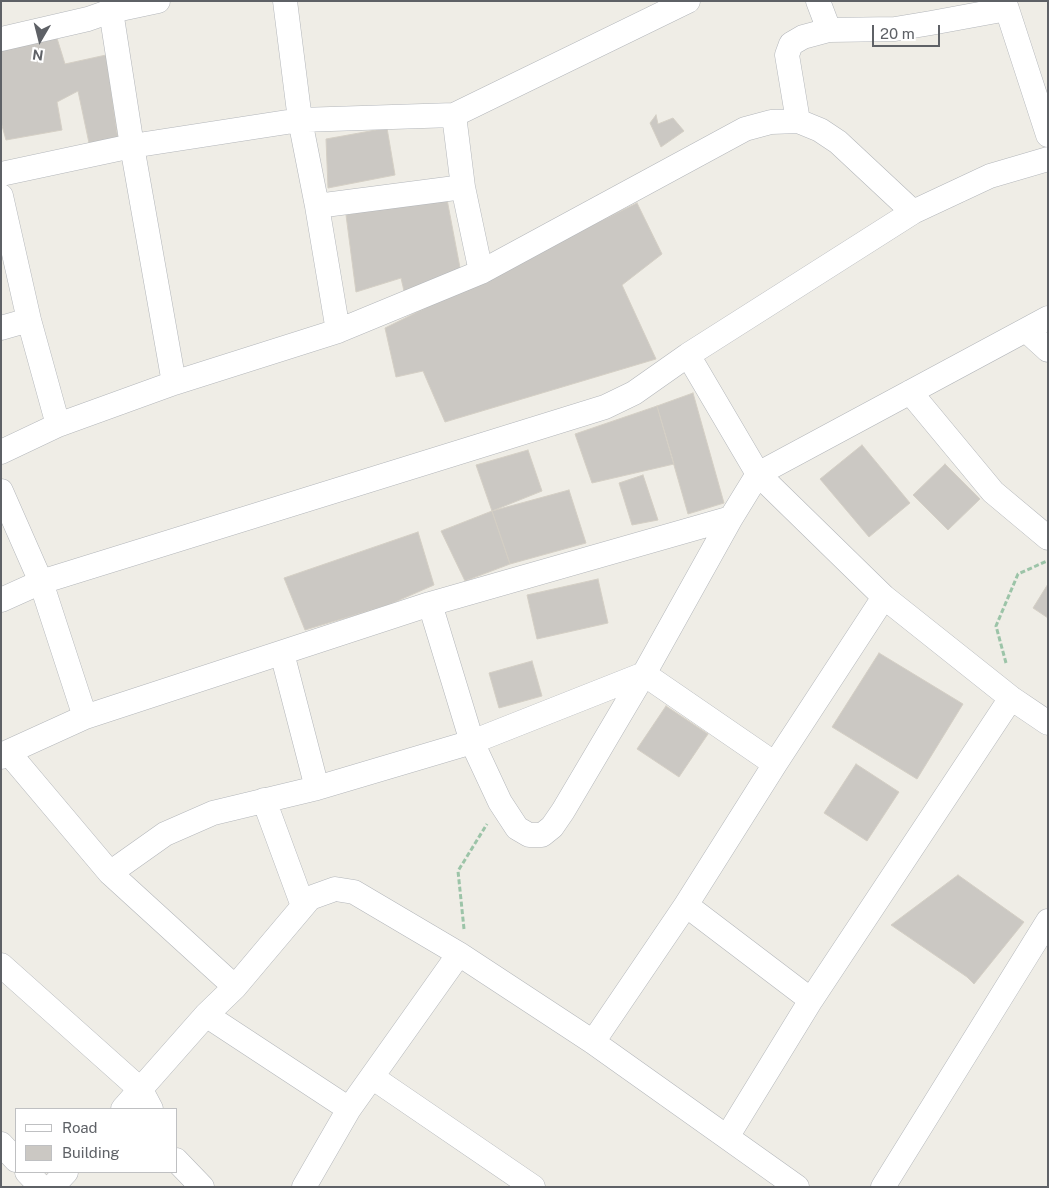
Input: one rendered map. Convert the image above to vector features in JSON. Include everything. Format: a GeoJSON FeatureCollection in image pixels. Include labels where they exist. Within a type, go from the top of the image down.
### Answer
{"type":"FeatureCollection","features":[{"type":"Feature","properties":{"kind":"street"},"geometry":{"type":"LineString","coordinates":[[1,40],[86,10],[111,11],[158,1]]}},
{"type":"Feature","properties":{"kind":"street"},"geometry":{"type":"LineString","coordinates":[[284,1],[300,120],[338,331]]}},
{"type":"Feature","properties":{"kind":"street"},"geometry":{"type":"LineString","coordinates":[[1,174],[132,146],[300,120],[454,116],[688,1]]}},
{"type":"Feature","properties":{"kind":"street"},"geometry":{"type":"LineString","coordinates":[[818,1],[829,30]]}},
{"type":"Feature","properties":{"kind":"street"},"geometry":{"type":"LineString","coordinates":[[798,121],[787,55],[791,44],[829,30],[895,29],[931,24],[1006,5],[1048,135]]}},
{"type":"Feature","properties":{"kind":"street"},"geometry":{"type":"LineString","coordinates":[[111,11],[132,146],[174,383]]}},
{"type":"Feature","properties":{"kind":"street"},"geometry":{"type":"LineString","coordinates":[[454,116],[463,187],[481,272]]}},
{"type":"Feature","properties":{"kind":"street"},"geometry":{"type":"LineString","coordinates":[[1,452],[58,425],[174,383],[338,331],[481,272],[745,128],[771,122],[798,121],[820,130],[838,142],[913,212]]}},
{"type":"Feature","properties":{"kind":"street"},"geometry":{"type":"LineString","coordinates":[[1,600],[41,582],[605,407],[634,393],[688,356],[913,212],[990,176],[1048,159]]}},
{"type":"Feature","properties":{"kind":"street"},"geometry":{"type":"LineString","coordinates":[[317,206],[463,187]]}},
{"type":"Feature","properties":{"kind":"street"},"geometry":{"type":"LineString","coordinates":[[1,196],[29,320],[58,425]]}},
{"type":"Feature","properties":{"kind":"street"},"geometry":{"type":"LineString","coordinates":[[430,604],[472,742],[500,802],[517,828],[529,835],[542,835],[552,827],[563,811],[644,674],[730,518],[758,474],[1048,318]]}},
{"type":"Feature","properties":{"kind":"street"},"geometry":{"type":"LineString","coordinates":[[1,328],[29,320]]}},
{"type":"Feature","properties":{"kind":"street"},"geometry":{"type":"LineString","coordinates":[[1026,330],[1048,350]]}},
{"type":"Feature","properties":{"kind":"street"},"geometry":{"type":"LineString","coordinates":[[688,356],[758,474],[884,597],[1010,698],[1048,723]]}},
{"type":"Feature","properties":{"kind":"street"},"geometry":{"type":"LineString","coordinates":[[910,392],[993,492],[1048,538]]}},
{"type":"Feature","properties":{"kind":"street"},"geometry":{"type":"LineString","coordinates":[[1,491],[41,582],[85,717]]}},
{"type":"Feature","properties":{"kind":"street"},"geometry":{"type":"LineString","coordinates":[[235,987],[110,873],[5,754],[85,717],[430,604],[730,518]]}},
{"type":"Feature","properties":{"kind":"street"},"geometry":{"type":"LineString","coordinates":[[593,1042],[686,905],[884,597]]}},
{"type":"Feature","properties":{"kind":"street"},"geometry":{"type":"LineString","coordinates":[[282,653],[317,788]]}},
{"type":"Feature","properties":{"kind":"street"},"geometry":{"type":"LineString","coordinates":[[110,873],[165,834],[213,813],[317,788],[472,742],[644,674]]}},
{"type":"Feature","properties":{"kind":"street"},"geometry":{"type":"LineString","coordinates":[[644,674],[775,764]]}},
{"type":"Feature","properties":{"kind":"street"},"geometry":{"type":"LineString","coordinates":[[727,1137],[811,1000],[1010,698]]}},
{"type":"Feature","properties":{"kind":"street"},"geometry":{"type":"LineString","coordinates":[[264,800],[303,906]]}},
{"type":"Feature","properties":{"kind":"street"},"geometry":{"type":"LineString","coordinates":[[126,1108],[146,1100],[206,1015],[235,987],[310,898],[335,890],[354,892],[463,957],[593,1042],[797,1187]]}},
{"type":"Feature","properties":{"kind":"street"},"geometry":{"type":"LineString","coordinates":[[686,905],[811,1000]]}},
{"type":"Feature","properties":{"kind":"street"},"geometry":{"type":"LineString","coordinates":[[883,1187],[1048,921]]}},
{"type":"Feature","properties":{"kind":"street"},"geometry":{"type":"LineString","coordinates":[[304,1187],[349,1108],[463,957]]}},
{"type":"Feature","properties":{"kind":"street"},"geometry":{"type":"LineString","coordinates":[[1,965],[146,1100]]}},
{"type":"Feature","properties":{"kind":"street"},"geometry":{"type":"LineString","coordinates":[[206,1015],[349,1108]]}},
{"type":"Feature","properties":{"kind":"street"},"geometry":{"type":"LineString","coordinates":[[372,1078],[533,1187]]}},
{"type":"Feature","properties":{"kind":"street"},"geometry":{"type":"LineString","coordinates":[[1,1144],[15,1159]]}},
{"type":"Feature","properties":{"kind":"street"},"geometry":{"type":"LineString","coordinates":[[178,1162],[202,1187]]}},
{"type":"Feature","properties":{"kind":"street"},"geometry":{"type":"LineString","coordinates":[[28,1173],[41,1187]]}},
{"type":"Feature","properties":{"kind":"street"},"geometry":{"type":"LineString","coordinates":[[52,1187],[65,1173]]}},
{"type":"Feature","properties":{"kind":"path"},"geometry":{"type":"LineString","coordinates":[[1008,672],[996,626],[1018,574],[1048,561]]}},
{"type":"Feature","properties":{"kind":"path"},"geometry":{"type":"LineString","coordinates":[[463,957],[458,871],[500,802]]}},
{"type":"Feature","properties":{"kind":"building"},"geometry":{"type":"Polygon","coordinates":[[[56,35],[65,64],[106,55],[118,140],[89,143],[78,91],[57,102],[62,130],[6,140],[1,122],[1,50],[56,35]]]}},
{"type":"Feature","properties":{"kind":"building"},"geometry":{"type":"Polygon","coordinates":[[[656,115],[658,124],[673,118],[684,131],[661,147],[650,123],[656,115]]]}},
{"type":"Feature","properties":{"kind":"building"},"geometry":{"type":"Polygon","coordinates":[[[387,128],[395,175],[328,188],[326,139],[387,128]]]}},
{"type":"Feature","properties":{"kind":"building"},"geometry":{"type":"Polygon","coordinates":[[[446,194],[461,273],[404,291],[401,278],[356,292],[346,215],[446,194]]]}},
{"type":"Feature","properties":{"kind":"building"},"geometry":{"type":"Polygon","coordinates":[[[637,203],[662,254],[622,285],[656,359],[445,422],[423,371],[396,377],[385,328],[637,203]]]}},
{"type":"Feature","properties":{"kind":"building"},"geometry":{"type":"Polygon","coordinates":[[[693,393],[724,503],[688,514],[657,406],[693,393]]]}},
{"type":"Feature","properties":{"kind":"building"},"geometry":{"type":"Polygon","coordinates":[[[657,406],[674,464],[592,483],[575,434],[657,406]]]}},
{"type":"Feature","properties":{"kind":"building"},"geometry":{"type":"Polygon","coordinates":[[[862,445],[910,503],[869,537],[820,479],[862,445]]]}},
{"type":"Feature","properties":{"kind":"building"},"geometry":{"type":"Polygon","coordinates":[[[528,450],[542,491],[492,511],[476,465],[528,450]]]}},
{"type":"Feature","properties":{"kind":"building"},"geometry":{"type":"Polygon","coordinates":[[[945,464],[980,499],[948,530],[913,495],[945,464]]]}},
{"type":"Feature","properties":{"kind":"building"},"geometry":{"type":"Polygon","coordinates":[[[643,475],[658,520],[632,525],[619,483],[643,475]]]}},
{"type":"Feature","properties":{"kind":"building"},"geometry":{"type":"Polygon","coordinates":[[[569,490],[586,543],[510,564],[492,511],[569,490]]]}},
{"type":"Feature","properties":{"kind":"building"},"geometry":{"type":"Polygon","coordinates":[[[492,511],[510,564],[465,581],[441,531],[492,511]]]}},
{"type":"Feature","properties":{"kind":"building"},"geometry":{"type":"Polygon","coordinates":[[[418,532],[434,585],[388,605],[305,630],[284,578],[418,532]]]}},
{"type":"Feature","properties":{"kind":"building"},"geometry":{"type":"Polygon","coordinates":[[[598,579],[608,623],[537,639],[527,595],[598,579]]]}},
{"type":"Feature","properties":{"kind":"building"},"geometry":{"type":"Polygon","coordinates":[[[1048,584],[1048,618],[1033,608],[1048,584]]]}},
{"type":"Feature","properties":{"kind":"building"},"geometry":{"type":"Polygon","coordinates":[[[879,653],[963,704],[917,779],[832,727],[879,653]]]}},
{"type":"Feature","properties":{"kind":"building"},"geometry":{"type":"Polygon","coordinates":[[[532,661],[542,696],[499,708],[489,673],[532,661]]]}},
{"type":"Feature","properties":{"kind":"building"},"geometry":{"type":"Polygon","coordinates":[[[666,706],[708,734],[679,777],[637,749],[666,706]]]}},
{"type":"Feature","properties":{"kind":"building"},"geometry":{"type":"Polygon","coordinates":[[[856,764],[899,792],[867,841],[824,813],[856,764]]]}},
{"type":"Feature","properties":{"kind":"building"},"geometry":{"type":"Polygon","coordinates":[[[958,875],[1024,922],[974,984],[967,977],[891,925],[958,875]]]}}]}
